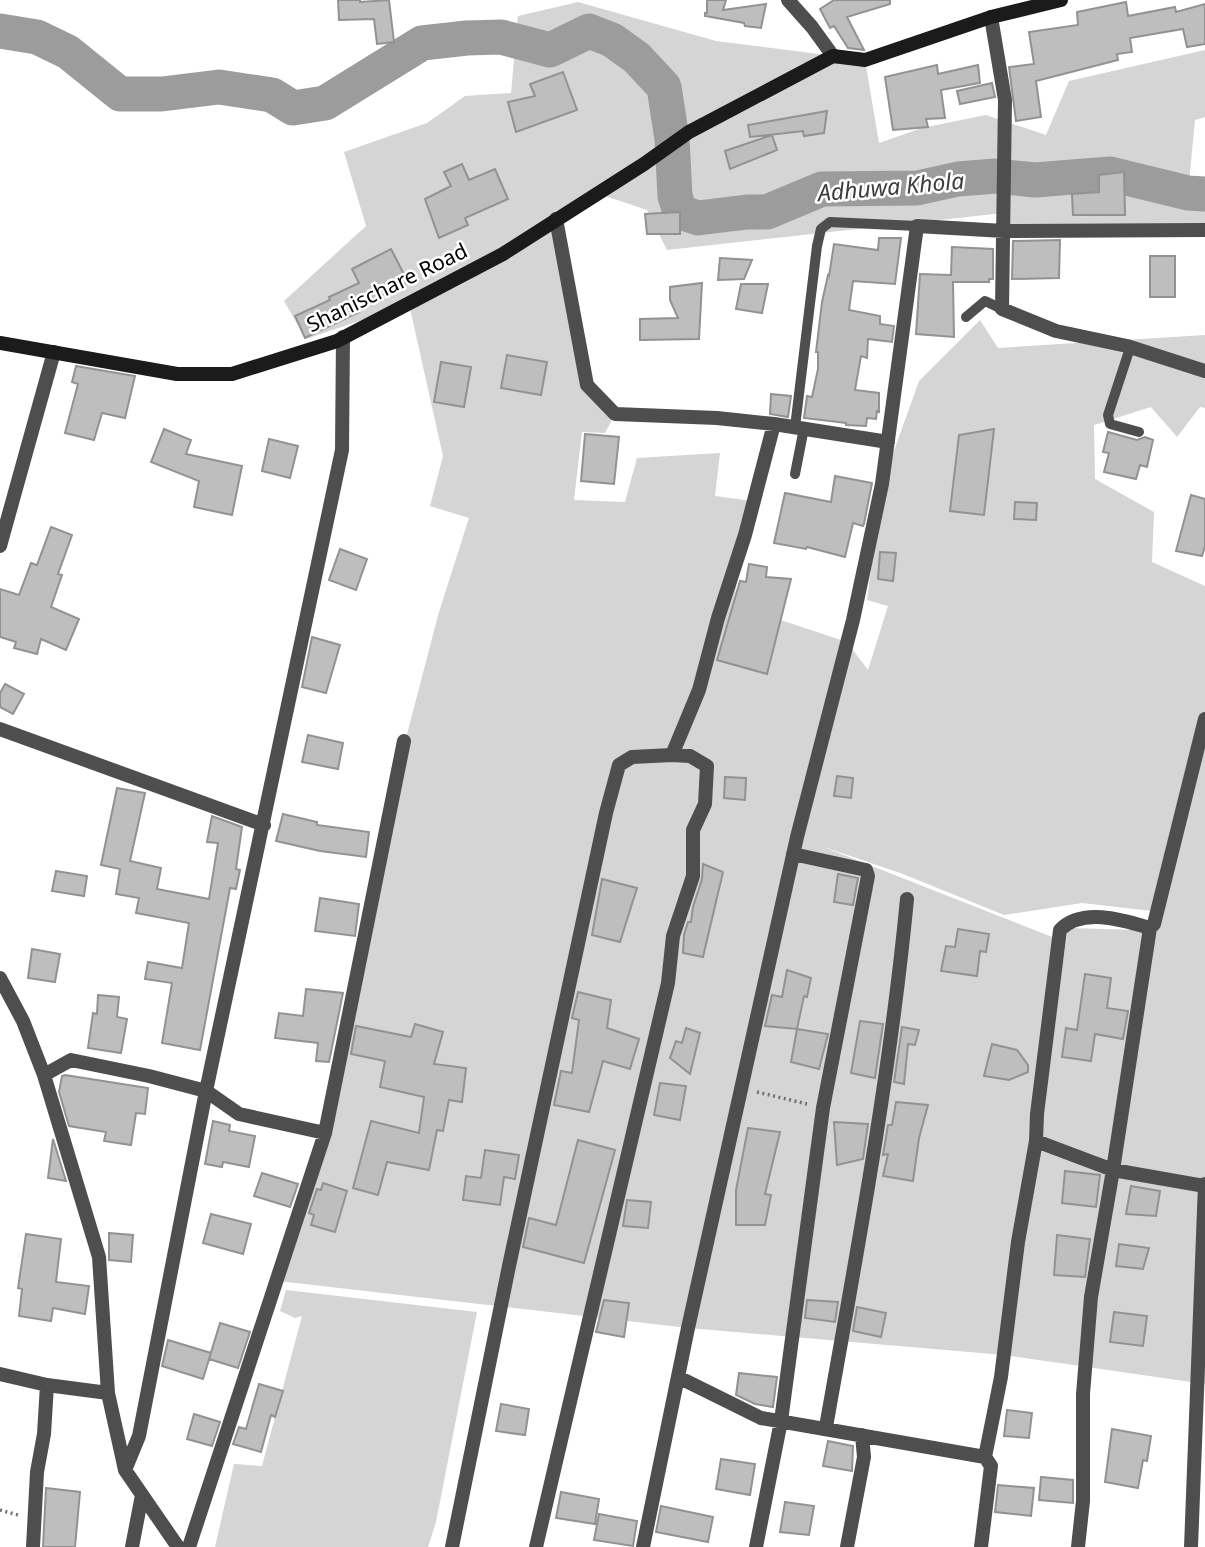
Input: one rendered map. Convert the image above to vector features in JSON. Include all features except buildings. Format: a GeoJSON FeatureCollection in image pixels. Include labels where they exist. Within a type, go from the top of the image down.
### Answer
{"type":"FeatureCollection","features":[{"type":"Feature","properties":{"kind":"street"},"geometry":{"type":"LineString","coordinates":[[788,0],[833,56],[865,60],[991,17],[1060,0]]}},
{"type":"Feature","properties":{"kind":"street"},"geometry":{"type":"LineString","coordinates":[[991,17],[1005,100],[1002,309],[1056,331],[1130,348],[1205,371]]}},
{"type":"Feature","properties":{"kind":"street","name":"Shanischare Road"},"geometry":{"type":"LineString","coordinates":[[0,343],[177,374],[232,374],[343,337],[503,254],[689,132],[833,56]]}},
{"type":"Feature","properties":{"kind":"street"},"geometry":{"type":"LineString","coordinates":[[555,219],[587,385],[615,414],[717,418],[775,424],[888,442]]}},
{"type":"Feature","properties":{"kind":"street"},"geometry":{"type":"LineString","coordinates":[[643,1547],[793,854],[853,620],[882,484],[917,226],[1004,231],[1205,230]]}},
{"type":"Feature","properties":{"kind":"street"},"geometry":{"type":"LineString","coordinates":[[125,1470],[139,1436],[206,1091],[342,450],[343,337]]}},
{"type":"Feature","properties":{"kind":"street"},"geometry":{"type":"LineString","coordinates":[[0,546],[54,352]]}},
{"type":"Feature","properties":{"kind":"street"},"geometry":{"type":"LineString","coordinates":[[673,755],[699,690],[775,424]]}},
{"type":"Feature","properties":{"kind":"street"},"geometry":{"type":"LineString","coordinates":[[1078,1547],[1083,1502],[1083,1394],[1091,1297],[1114,1170],[1150,928],[1154,924],[1205,719]]}},
{"type":"Feature","properties":{"kind":"street"},"geometry":{"type":"LineString","coordinates":[[0,729],[264,825]]}},
{"type":"Feature","properties":{"kind":"street"},"geometry":{"type":"LineString","coordinates":[[189,1547],[325,1133],[404,741]]}},
{"type":"Feature","properties":{"kind":"street"},"geometry":{"type":"LineString","coordinates":[[452,1547],[537,1134],[606,813],[619,765],[632,757],[690,755],[707,766],[705,804],[693,830],[693,876],[673,936],[668,984],[536,1547]]}},
{"type":"Feature","properties":{"kind":"street"},"geometry":{"type":"LineString","coordinates":[[757,1547],[781,1422],[823,1108],[868,876],[866,870],[793,854]]}},
{"type":"Feature","properties":{"kind":"street"},"geometry":{"type":"LineString","coordinates":[[826,1427],[870,1183],[898,998],[907,899]]}},
{"type":"Feature","properties":{"kind":"street"},"geometry":{"type":"LineString","coordinates":[[981,1547],[991,1466],[985,1457],[1001,1377],[1018,1242],[1036,1141],[1060,930],[1069,920],[1091,918],[1122,919],[1150,928]]}},
{"type":"Feature","properties":{"kind":"street"},"geometry":{"type":"LineString","coordinates":[[0,978],[23,1021],[44,1075],[99,1257],[108,1393],[125,1470],[178,1547]]}},
{"type":"Feature","properties":{"kind":"street"},"geometry":{"type":"LineString","coordinates":[[44,1075],[71,1060],[149,1076],[206,1091],[239,1114],[325,1133]]}},
{"type":"Feature","properties":{"kind":"street"},"geometry":{"type":"LineString","coordinates":[[1036,1141],[1114,1170],[1205,1185],[1191,1547]]}},
{"type":"Feature","properties":{"kind":"street"},"geometry":{"type":"LineString","coordinates":[[0,1374],[47,1385],[108,1393]]}},
{"type":"Feature","properties":{"kind":"street"},"geometry":{"type":"LineString","coordinates":[[678,1377],[761,1418],[826,1427],[985,1457]]}},
{"type":"Feature","properties":{"kind":"street"},"geometry":{"type":"LineString","coordinates":[[33,1547],[37,1472],[44,1434],[47,1385]]}},
{"type":"Feature","properties":{"kind":"street"},"geometry":{"type":"LineString","coordinates":[[847,1547],[863,1457],[862,1435]]}},
{"type":"Feature","properties":{"kind":"street"},"geometry":{"type":"LineString","coordinates":[[132,1547],[142,1495]]}},
{"type":"Feature","properties":{"kind":"lane"},"geometry":{"type":"LineString","coordinates":[[795,474],[817,246],[821,229],[830,222],[917,226]]}},
{"type":"Feature","properties":{"kind":"lane"},"geometry":{"type":"LineString","coordinates":[[966,317],[985,301],[1002,309]]}},
{"type":"Feature","properties":{"kind":"lane"},"geometry":{"type":"LineString","coordinates":[[1130,348],[1108,415],[1111,424],[1139,432]]}},
{"type":"Feature","properties":{"kind":"path"},"geometry":{"type":"LineString","coordinates":[[741,1088],[823,1108]]}},
{"type":"Feature","properties":{"kind":"shaded area"},"geometry":{"type":"Polygon","coordinates":[[[578,2],[716,41],[865,60],[879,143],[922,128],[986,115],[1046,135],[1069,81],[1205,50],[1205,117],[1195,120],[1188,193],[1205,194],[1205,230],[1004,231],[1003,213],[667,250],[647,210],[605,196],[556,219],[587,385],[615,414],[605,433],[582,432],[574,500],[625,502],[637,458],[720,453],[715,496],[752,501],[733,604],[847,642],[868,670],[888,606],[867,600],[882,484],[919,381],[980,320],[998,348],[1205,335],[1205,408],[1200,407],[1177,437],[1151,407],[1094,425],[1095,479],[1154,512],[1152,562],[1205,586],[1205,1384],[1004,1355],[688,1328],[278,1281],[325,1133],[397,772],[439,612],[469,518],[430,506],[443,456],[409,304],[306,339],[284,301],[366,226],[344,152],[427,123],[465,96],[511,93],[518,16],[578,2]],[[821,846],[1065,942],[1061,975],[1068,928],[1139,930],[1161,912],[1082,903],[1004,915],[903,874],[821,846]]]}},
{"type":"Feature","properties":{"kind":"shaded area"},"geometry":{"type":"Polygon","coordinates":[[[286,1290],[477,1312],[436,1522],[428,1547],[215,1547],[234,1464],[262,1466],[302,1316],[295,1318],[280,1311],[286,1290]]]}},
{"type":"Feature","properties":{"kind":"waterway","name":"Adhuwa Khola"},"geometry":{"type":"LineString","coordinates":[[0,31],[37,37],[68,52],[120,94],[162,94],[219,87],[272,95],[293,108],[325,103],[422,43],[501,37],[550,50],[589,31],[612,40],[637,58],[664,87],[672,139],[675,196],[680,212],[698,218],[767,212],[822,189],[917,188],[958,179],[996,176],[1035,180],[1110,174],[1188,193],[1205,194]]}}]}
